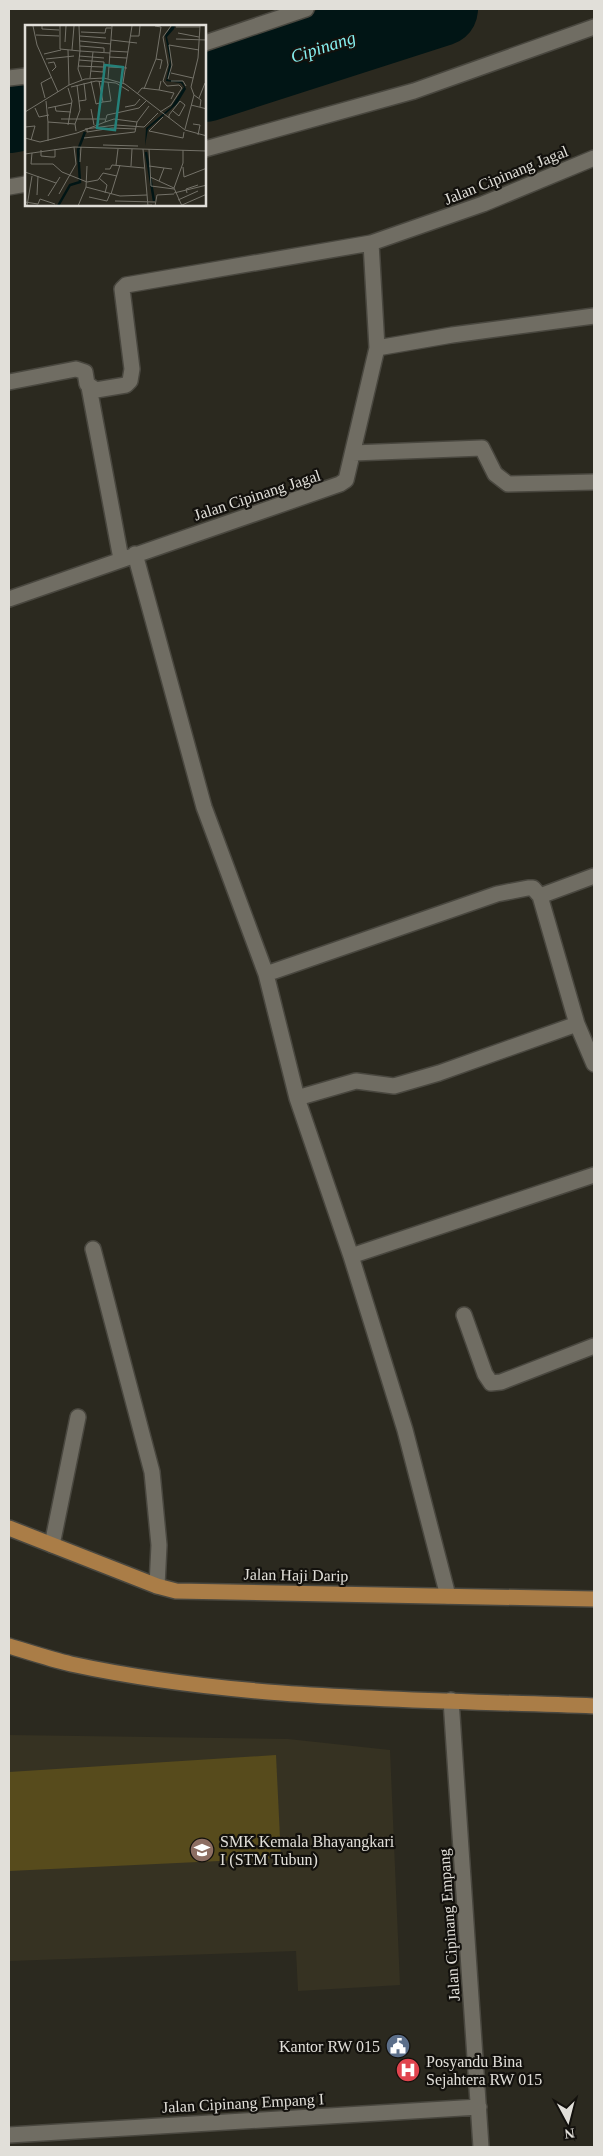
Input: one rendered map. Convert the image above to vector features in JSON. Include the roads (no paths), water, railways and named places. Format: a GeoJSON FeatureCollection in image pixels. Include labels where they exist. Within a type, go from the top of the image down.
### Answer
{"type":"FeatureCollection","features":[{"type":"Feature","properties":{"kind":"main road","name":"Jalan Haji Darip"},"geometry":{"type":"LineString","coordinates":[[9,1528],[157,1586],[176,1591],[594,1599]]}},
{"type":"Feature","properties":{"kind":"main road"},"geometry":{"type":"LineString","coordinates":[[9,1646],[69,1664],[162,1681],[306,1695],[594,1706]]}},
{"type":"Feature","properties":{"kind":"street"},"geometry":{"type":"LineString","coordinates":[[206,43],[306,9]]}},
{"type":"Feature","properties":{"kind":"street"},"geometry":{"type":"LineString","coordinates":[[206,149],[414,92],[594,27]]}},
{"type":"Feature","properties":{"kind":"street"},"geometry":{"type":"LineString","coordinates":[[9,78],[25,76]]}},
{"type":"Feature","properties":{"kind":"street","name":"Jalan Cipinang Jagal"},"geometry":{"type":"LineString","coordinates":[[9,599],[128,557],[333,489],[346,480],[377,348],[371,244],[483,204],[594,158]]}},
{"type":"Feature","properties":{"kind":"street"},"geometry":{"type":"LineString","coordinates":[[9,187],[25,184]]}},
{"type":"Feature","properties":{"kind":"street"},"geometry":{"type":"LineString","coordinates":[[89,387],[96,390],[126,385],[132,378],[122,289],[126,284],[371,244]]}},
{"type":"Feature","properties":{"kind":"street"},"geometry":{"type":"LineString","coordinates":[[377,348],[452,335],[594,316]]}},
{"type":"Feature","properties":{"kind":"street"},"geometry":{"type":"LineString","coordinates":[[9,382],[76,369],[85,372],[128,557],[204,807],[266,974],[297,1098],[351,1256],[405,1430],[448,1596]]}},
{"type":"Feature","properties":{"kind":"street"},"geometry":{"type":"LineString","coordinates":[[353,453],[482,448],[495,474],[508,484],[594,482]]}},
{"type":"Feature","properties":{"kind":"street"},"geometry":{"type":"LineString","coordinates":[[540,896],[594,876]]}},
{"type":"Feature","properties":{"kind":"street"},"geometry":{"type":"LineString","coordinates":[[266,974],[497,894],[533,888],[540,896],[577,1024],[594,1064]]}},
{"type":"Feature","properties":{"kind":"street"},"geometry":{"type":"LineString","coordinates":[[297,1098],[356,1081],[394,1086],[439,1073],[577,1024]]}},
{"type":"Feature","properties":{"kind":"street"},"geometry":{"type":"LineString","coordinates":[[351,1256],[594,1175]]}},
{"type":"Feature","properties":{"kind":"street"},"geometry":{"type":"LineString","coordinates":[[93,1249],[152,1472],[159,1545],[157,1586]]}},
{"type":"Feature","properties":{"kind":"street"},"geometry":{"type":"LineString","coordinates":[[464,1315],[485,1374],[491,1383],[501,1382],[594,1346]]}},
{"type":"Feature","properties":{"kind":"street"},"geometry":{"type":"LineString","coordinates":[[52,1545],[78,1417]]}},
{"type":"Feature","properties":{"kind":"street","name":"Jalan Cipinang Empang"},"geometry":{"type":"LineString","coordinates":[[451,1700],[481,2147]]}},
{"type":"Feature","properties":{"kind":"street","name":"Jalan Cipinang Empang I"},"geometry":{"type":"LineString","coordinates":[[9,2134],[478,2107]]}},
{"type":"Feature","properties":{"kind":"waterway","name":"Cipinang"},"geometry":{"type":"LineString","coordinates":[[206,85],[441,9]]}},
{"type":"Feature","properties":{"kind":"waterway","name":"Cipinang"},"geometry":{"type":"LineString","coordinates":[[9,116],[25,113]]}},
{"type":"Feature","properties":{"kind":"place","name":"SMK Kemala Bhayangkari I (STM Tubun)"},"geometry":{"type":"Point","coordinates":[202,1850]}},
{"type":"Feature","properties":{"kind":"place","name":"Kantor RW 015"},"geometry":{"type":"Point","coordinates":[398,2046]}},
{"type":"Feature","properties":{"kind":"place","name":"Posyandu Bina Sejahtera RW 015"},"geometry":{"type":"Point","coordinates":[408,2070]}}]}
